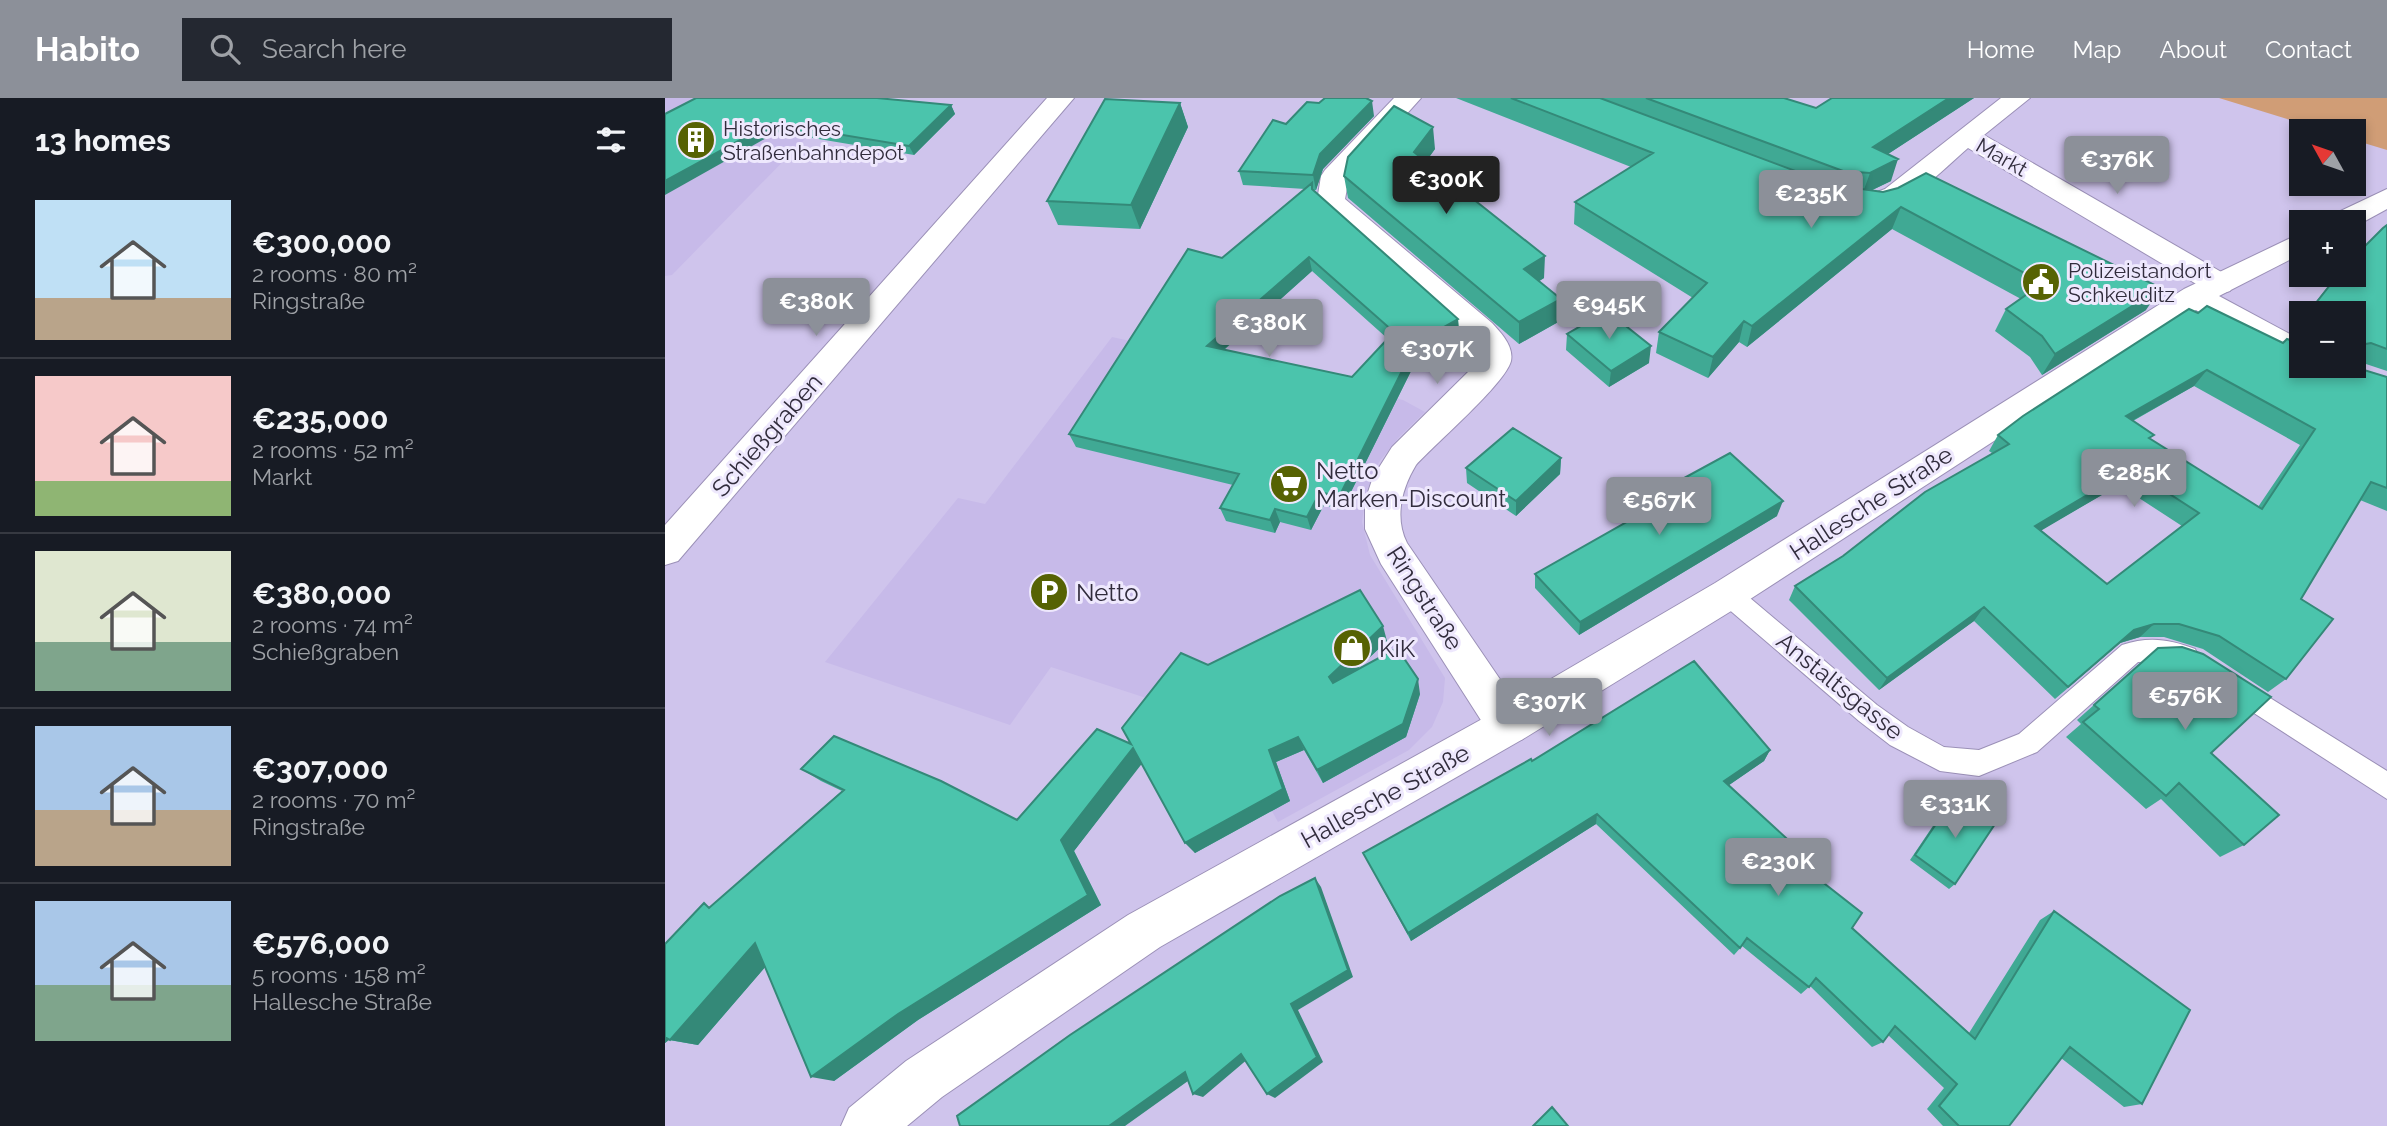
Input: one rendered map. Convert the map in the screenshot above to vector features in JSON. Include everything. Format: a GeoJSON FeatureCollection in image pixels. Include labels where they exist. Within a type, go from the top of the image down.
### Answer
{"type":"FeatureCollection","features":[{"type":"Feature","properties":{"kind":"street","name":"Schießgraben"},"geometry":{"type":"LineString","coordinates":[[665,550],[1052,112],[1061,98]]}},
{"type":"Feature","properties":{"kind":"street","name":"Ringstraße"},"geometry":{"type":"LineString","coordinates":[[1409,98],[1335,176],[1331,201],[1481,331],[1493,345],[1495,360],[1485,378],[1412,446],[1397,464],[1388,485],[1383,531],[1394,553],[1508,726]]}},
{"type":"Feature","properties":{"kind":"street","name":"Markt"},"geometry":{"type":"LineString","coordinates":[[1860,204],[1895,195],[1966,136],[1999,102]]}},
{"type":"Feature","properties":{"kind":"street","name":"Markt"},"geometry":{"type":"LineString","coordinates":[[1966,136],[2207,290],[2268,338],[2289,348]]}},
{"type":"Feature","properties":{"kind":"street"},"geometry":{"type":"LineString","coordinates":[[2364,210],[2387,198]]}},
{"type":"Feature","properties":{"kind":"street"},"geometry":{"type":"LineString","coordinates":[[2207,290],[2289,248]]}},
{"type":"Feature","properties":{"kind":"street","name":"Hallesche Straße"},"geometry":{"type":"LineString","coordinates":[[867,1126],[924,1079],[1144,932],[1508,726],[1728,594],[2207,290]]}},
{"type":"Feature","properties":{"kind":"lane","name":"Anstaltsgasse"},"geometry":{"type":"LineString","coordinates":[[1728,594],[1868,713],[1899,736],[1941,759],[1979,763],[2028,743],[2131,653],[2151,648],[2173,651],[2211,671],[2387,786]]}},
{"type":"Feature","properties":{"kind":"shaded area"},"geometry":{"type":"Polygon","coordinates":[[[665,98],[845,98],[672,275],[665,276],[665,98]]]}},
{"type":"Feature","properties":{"kind":"shaded area"},"geometry":{"type":"Polygon","coordinates":[[[2219,98],[2387,98],[2387,150],[2366,144],[2366,119],[2289,120],[2219,98]]]}},
{"type":"Feature","properties":{"kind":"shaded area"},"geometry":{"type":"Polygon","coordinates":[[[1112,337],[1403,400],[1425,412],[1399,437],[1379,462],[1366,492],[1362,522],[1370,555],[1445,678],[1443,702],[1432,727],[1409,750],[1278,822],[1223,723],[1051,667],[1010,725],[825,662],[958,498],[985,504],[1112,337]]]}},
{"type":"Feature","properties":{"kind":"building"},"geometry":{"type":"Polygon","coordinates":[[[696,98],[877,98],[951,105],[909,146],[771,123],[665,181],[665,114],[696,98]]]}},
{"type":"Feature","properties":{"kind":"building"},"geometry":{"type":"Polygon","coordinates":[[[1325,98],[1366,98],[1372,101],[1320,154],[1313,175],[1239,171],[1273,120],[1286,124],[1307,102],[1319,103],[1325,98]]]}},
{"type":"Feature","properties":{"kind":"building"},"geometry":{"type":"Polygon","coordinates":[[[1511,98],[1600,98],[1833,185],[1883,192],[1898,188],[1926,173],[2161,288],[2055,354],[2042,336],[2006,309],[2043,283],[1901,207],[1752,326],[1744,321],[1713,357],[1659,332],[1707,283],[1575,202],[1653,153],[1511,98]]]}},
{"type":"Feature","properties":{"kind":"building"},"geometry":{"type":"Polygon","coordinates":[[[1646,98],[1784,98],[1816,108],[1832,98],[1949,98],[1873,147],[1898,159],[1870,173],[1843,171],[1646,98]]]}},
{"type":"Feature","properties":{"kind":"building"},"geometry":{"type":"Polygon","coordinates":[[[1105,99],[1180,103],[1131,205],[1047,201],[1105,99]]]}},
{"type":"Feature","properties":{"kind":"building"},"geometry":{"type":"Polygon","coordinates":[[[1394,106],[1433,127],[1414,152],[1545,256],[1524,269],[1561,299],[1519,322],[1344,176],[1348,157],[1394,106]]]}},
{"type":"Feature","properties":{"kind":"building"},"geometry":{"type":"Polygon","coordinates":[[[1312,183],[1312,189],[1458,319],[1426,337],[1415,351],[1413,349],[1339,497],[1320,492],[1307,517],[1275,509],[1270,520],[1220,508],[1239,474],[1069,434],[1188,249],[1222,258],[1312,183]],[[1309,257],[1207,346],[1352,377],[1394,332],[1309,257]]]}},
{"type":"Feature","properties":{"kind":"building"},"geometry":{"type":"Polygon","coordinates":[[[2387,225],[2387,349],[2366,344],[2366,301],[2317,301],[2329,287],[2366,287],[2366,245],[2387,225]]]}},
{"type":"Feature","properties":{"kind":"building"},"geometry":{"type":"Polygon","coordinates":[[[2207,306],[2283,343],[2289,340],[2289,378],[2366,378],[2366,371],[2387,377],[2387,488],[2371,482],[2301,599],[2333,619],[2286,679],[2219,636],[2179,624],[2154,624],[2134,630],[2068,687],[1984,607],[1887,678],[1795,586],[1843,556],[1925,492],[2009,444],[1998,435],[2023,416],[2189,309],[2198,313],[2207,306]],[[2207,370],[2126,416],[2154,435],[2149,438],[2262,509],[2315,429],[2207,370]],[[2131,469],[2035,526],[2107,584],[2199,513],[2131,469]]]}},
{"type":"Feature","properties":{"kind":"building"},"geometry":{"type":"Polygon","coordinates":[[[1607,311],[1651,346],[1611,371],[1567,334],[1607,311]]]}},
{"type":"Feature","properties":{"kind":"building"},"geometry":{"type":"Polygon","coordinates":[[[1513,428],[1561,458],[1516,501],[1466,468],[1513,428]]]}},
{"type":"Feature","properties":{"kind":"building"},"geometry":{"type":"Polygon","coordinates":[[[1730,453],[1783,501],[1580,622],[1535,574],[1683,490],[1675,483],[1730,453]]]}},
{"type":"Feature","properties":{"kind":"building"},"geometry":{"type":"Polygon","coordinates":[[[1360,590],[1383,626],[1329,677],[1333,683],[1397,648],[1418,679],[1403,724],[1317,770],[1298,737],[1269,750],[1283,789],[1185,843],[1133,748],[1061,840],[1088,895],[898,1014],[811,1077],[755,943],[670,1040],[665,1037],[665,944],[704,903],[709,908],[844,790],[801,769],[834,736],[941,781],[1017,820],[1097,729],[1131,744],[1122,728],[1181,653],[1208,665],[1360,590]]]}},
{"type":"Feature","properties":{"kind":"building"},"geometry":{"type":"Polygon","coordinates":[[[2182,647],[2203,654],[2271,697],[2211,753],[2279,815],[2244,845],[2179,783],[2166,796],[2083,722],[2099,709],[2094,705],[2158,648],[2182,647]]]}},
{"type":"Feature","properties":{"kind":"building"},"geometry":{"type":"Polygon","coordinates":[[[1694,661],[1770,750],[1724,781],[1808,858],[1802,866],[1862,913],[1852,928],[1975,1039],[2054,911],[2190,1010],[2142,1104],[2070,1047],[2009,1126],[1959,1126],[1939,1106],[1957,1084],[1895,1026],[1883,1042],[1816,978],[1809,987],[1747,938],[1740,948],[1597,814],[1408,933],[1363,853],[1531,759],[1532,761],[1694,661]]]}},
{"type":"Feature","properties":{"kind":"building"},"geometry":{"type":"Polygon","coordinates":[[[1955,796],[1995,824],[1955,884],[1915,855],[1955,796]]]}},
{"type":"Feature","properties":{"kind":"building"},"geometry":{"type":"Polygon","coordinates":[[[1315,878],[1348,970],[1291,1004],[1317,1057],[1267,1094],[1241,1054],[1193,1094],[1185,1072],[1109,1126],[960,1126],[957,1116],[1070,1035],[1280,896],[1315,878]]]}},
{"type":"Feature","properties":{"kind":"building"},"geometry":{"type":"Polygon","coordinates":[[[1552,1107],[1568,1126],[1533,1126],[1552,1107]]]}},
{"type":"Feature","properties":{"kind":"place","name":"Historisches Straßenbahndepot"},"geometry":{"type":"Point","coordinates":[696,140]}},
{"type":"Feature","properties":{"kind":"place","name":"Polizeistandort Schkeuditz"},"geometry":{"type":"Point","coordinates":[2041,282]}},
{"type":"Feature","properties":{"kind":"place","name":"Netto Marken-Discount"},"geometry":{"type":"Point","coordinates":[1289,484]}},
{"type":"Feature","properties":{"kind":"place","name":"Netto"},"geometry":{"type":"Point","coordinates":[1049,592]}},
{"type":"Feature","properties":{"kind":"place","name":"KiK"},"geometry":{"type":"Point","coordinates":[1352,648]}}]}
